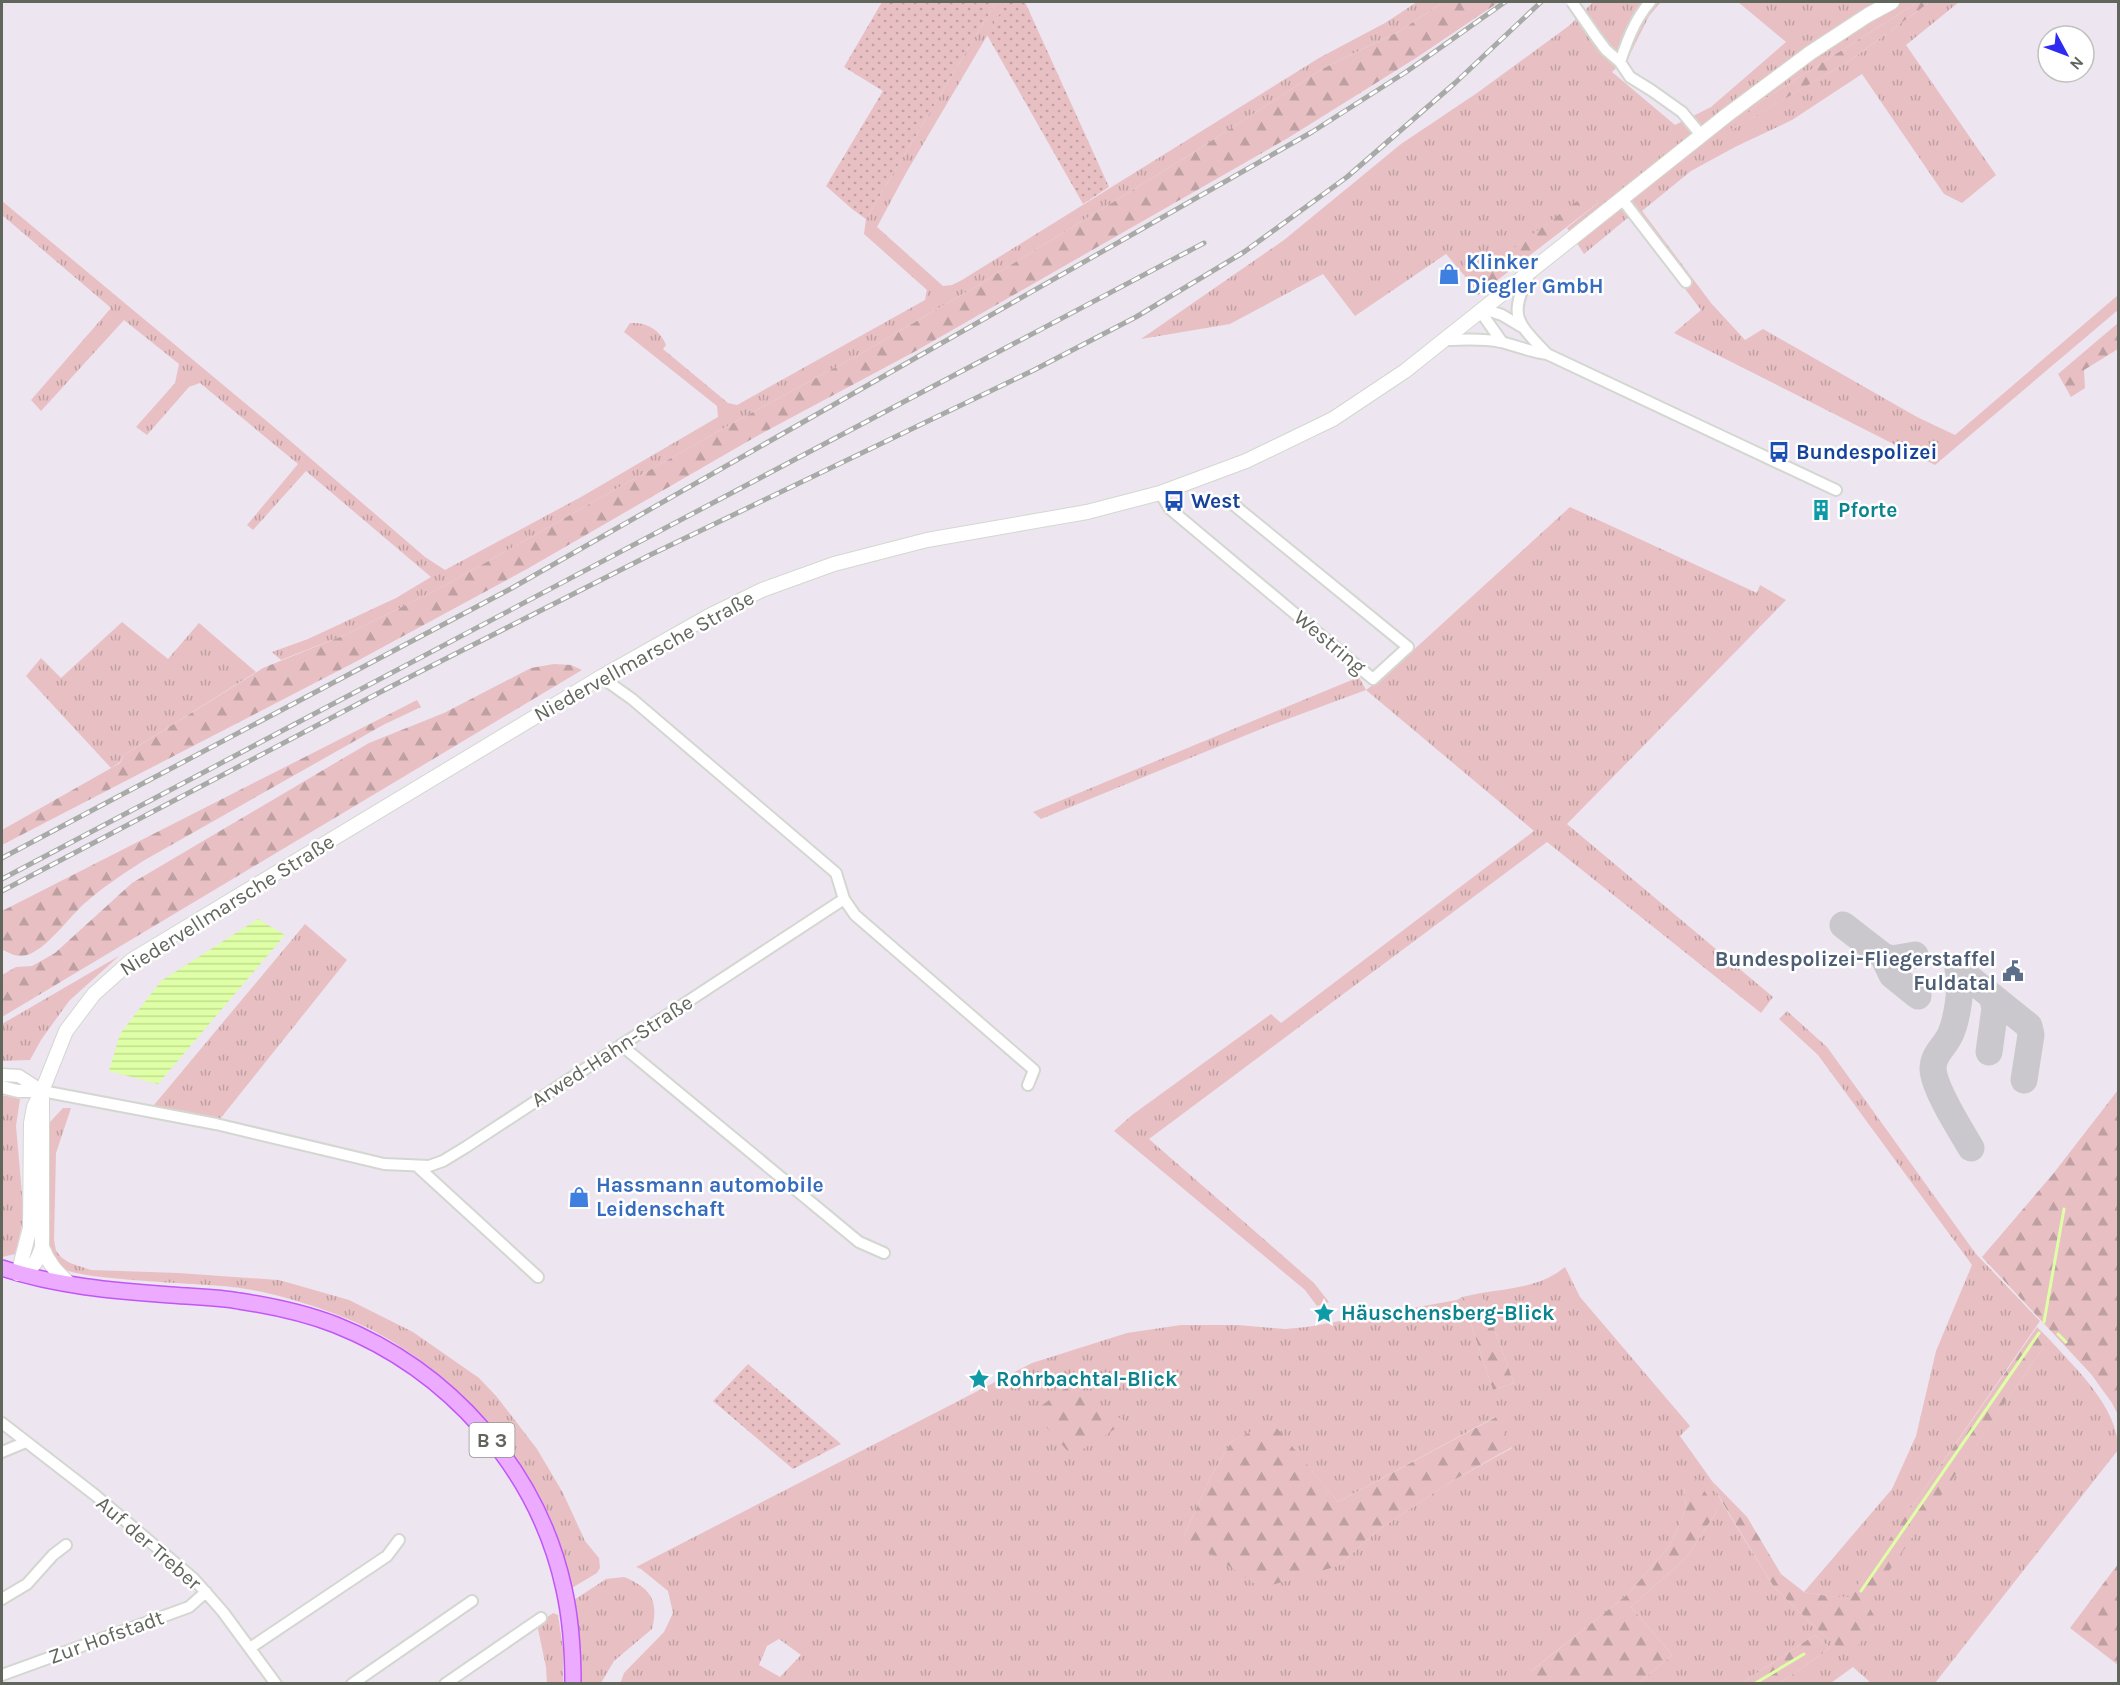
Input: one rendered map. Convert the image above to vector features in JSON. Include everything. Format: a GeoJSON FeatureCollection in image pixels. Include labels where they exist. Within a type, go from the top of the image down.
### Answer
{"type":"FeatureCollection","features":[{"type":"Feature","properties":{"kind":"main road","name":"Niedervellmarsche Straße"},"geometry":{"type":"LineString","coordinates":[[18,1274],[30,1228],[31,1123],[34,1107],[66,1031],[94,994],[132,960],[601,677],[709,616],[762,590],[834,564],[927,540],[1087,512],[1160,493],[1246,461],[1333,419],[1405,371],[1701,135],[1810,53],[1892,2]]}},
{"type":"Feature","properties":{"kind":"main road"},"geometry":{"type":"LineString","coordinates":[[18,1274],[30,1270],[37,1262],[42,1247],[42,1090]]}},
{"type":"Feature","properties":{"kind":"main road"},"geometry":{"type":"LineString","coordinates":[[42,1247],[46,1259],[70,1284]]}},
{"type":"Feature","properties":{"kind":"main road","name":"B 3"},"geometry":{"type":"LineString","coordinates":[[2,1268],[48,1281],[119,1291],[236,1300],[305,1315],[336,1325],[375,1343],[412,1365],[450,1395],[484,1429],[510,1463],[531,1498],[553,1549],[566,1597],[573,1650],[573,1683]]}},
{"type":"Feature","properties":{"kind":"street"},"geometry":{"type":"LineString","coordinates":[[1572,2],[1606,50],[1620,62],[1630,77],[1682,112],[1701,135]]}},
{"type":"Feature","properties":{"kind":"street"},"geometry":{"type":"LineString","coordinates":[[1620,62],[1628,40],[1643,10],[1650,2]]}},
{"type":"Feature","properties":{"kind":"street"},"geometry":{"type":"LineString","coordinates":[[1622,199],[1686,282]]}},
{"type":"Feature","properties":{"kind":"street","name":"Niedervellmarsche Straße"},"geometry":{"type":"LineString","coordinates":[[1522,327],[1516,306],[1530,272]]}},
{"type":"Feature","properties":{"kind":"street"},"geometry":{"type":"LineString","coordinates":[[1502,342],[1485,318],[1484,309],[1502,315],[1522,327],[1547,354]]}},
{"type":"Feature","properties":{"kind":"street"},"geometry":{"type":"LineString","coordinates":[[1444,340],[1472,339],[1502,342],[1527,351],[1547,354],[1836,490]]}},
{"type":"Feature","properties":{"kind":"street","name":"Westring"},"geometry":{"type":"LineString","coordinates":[[1160,493],[1170,508],[1373,679],[1408,647],[1229,501]]}},
{"type":"Feature","properties":{"kind":"street"},"geometry":{"type":"LineString","coordinates":[[601,677],[640,706],[836,873],[844,899],[855,915],[1034,1070],[1028,1085]]}},
{"type":"Feature","properties":{"kind":"street","name":"Arwed-Hahn-Straße"},"geometry":{"type":"LineString","coordinates":[[42,1090],[216,1124],[384,1164],[429,1166],[443,1161],[844,899]]}},
{"type":"Feature","properties":{"kind":"street"},"geometry":{"type":"LineString","coordinates":[[621,1045],[858,1242],[884,1253]]}},
{"type":"Feature","properties":{"kind":"street"},"geometry":{"type":"LineString","coordinates":[[2,1075],[19,1076],[42,1090]]}},
{"type":"Feature","properties":{"kind":"street"},"geometry":{"type":"LineString","coordinates":[[2,1088],[18,1091],[42,1090]]}},
{"type":"Feature","properties":{"kind":"street"},"geometry":{"type":"LineString","coordinates":[[418,1167],[538,1277]]}},
{"type":"Feature","properties":{"kind":"street","name":"Auf der Treber"},"geometry":{"type":"LineString","coordinates":[[2,1423],[130,1524],[185,1571],[206,1592],[276,1683]]}},
{"type":"Feature","properties":{"kind":"street"},"geometry":{"type":"LineString","coordinates":[[2,1452],[26,1443]]}},
{"type":"Feature","properties":{"kind":"street"},"geometry":{"type":"LineString","coordinates":[[250,1648],[387,1556],[399,1540]]}},
{"type":"Feature","properties":{"kind":"street"},"geometry":{"type":"LineString","coordinates":[[2,1599],[27,1584],[53,1555],[66,1545]]}},
{"type":"Feature","properties":{"kind":"street","name":"Zur Hofstadt"},"geometry":{"type":"LineString","coordinates":[[2,1675],[189,1607],[206,1592]]}},
{"type":"Feature","properties":{"kind":"street"},"geometry":{"type":"LineString","coordinates":[[352,1683],[472,1601]]}},
{"type":"Feature","properties":{"kind":"street"},"geometry":{"type":"LineString","coordinates":[[445,1683],[541,1618]]}},
{"type":"Feature","properties":{"kind":"green space"},"geometry":{"type":"Polygon","coordinates":[[[882,2],[996,2],[866,219],[826,186],[883,91],[844,67],[882,2]]]}},
{"type":"Feature","properties":{"kind":"green space"},"geometry":{"type":"Polygon","coordinates":[[[996,2],[1007,2],[906,173],[877,227],[943,286],[962,280],[1319,58],[1385,23],[1417,2],[1443,2],[1400,31],[1324,68],[1188,156],[975,287],[869,349],[444,586],[347,634],[281,660],[272,652],[308,639],[396,598],[431,577],[306,471],[253,530],[247,525],[298,464],[200,383],[189,387],[147,435],[136,427],[175,383],[179,364],[124,320],[41,411],[31,400],[111,308],[2,215],[2,201],[281,433],[425,557],[445,570],[581,497],[718,417],[717,406],[624,332],[630,323],[647,325],[656,331],[666,345],[663,349],[728,403],[737,405],[925,300],[927,290],[864,234],[866,219],[996,2]]]}},
{"type":"Feature","properties":{"kind":"green space"},"geometry":{"type":"Polygon","coordinates":[[[1007,2],[1025,2],[1109,187],[1083,204],[987,35],[1007,2]]]}},
{"type":"Feature","properties":{"kind":"green space"},"geometry":{"type":"Polygon","coordinates":[[[1443,2],[1499,2],[1416,58],[1288,138],[914,352],[757,436],[527,569],[359,660],[2,845],[2,830],[120,763],[124,755],[263,668],[347,634],[444,586],[869,349],[975,287],[1188,156],[1324,68],[1400,31],[1443,2]]]}},
{"type":"Feature","properties":{"kind":"green space"},"geometry":{"type":"Polygon","coordinates":[[[1593,2],[1661,2],[1649,16],[1629,56],[1612,72],[1675,125],[1711,107],[1786,42],[1738,2],[1918,2],[1760,102],[1731,130],[1849,61],[1930,2],[1959,2],[1906,45],[1996,175],[1962,203],[1944,194],[1862,74],[1792,120],[1691,171],[1642,211],[1711,303],[1745,340],[1763,329],[1917,417],[1955,435],[2118,295],[2118,310],[1935,465],[1674,333],[1701,310],[1630,216],[1584,254],[1567,228],[1598,203],[1591,192],[1469,281],[1446,254],[1355,316],[1323,274],[1230,324],[1141,339],[1284,240],[1401,144],[1477,93],[1570,25],[1593,2]]]}},
{"type":"Feature","properties":{"kind":"green space"},"geometry":{"type":"Polygon","coordinates":[[[1918,2],[1930,2],[1849,61],[1728,132],[1760,102],[1918,2]]]}},
{"type":"Feature","properties":{"kind":"green space"},"geometry":{"type":"Polygon","coordinates":[[[1591,191],[1598,203],[1478,295],[1469,281],[1591,191]]]}},
{"type":"Feature","properties":{"kind":"green space"},"geometry":{"type":"Polygon","coordinates":[[[2118,323],[2118,349],[2084,370],[2085,388],[2071,397],[2058,374],[2118,323]]]}},
{"type":"Feature","properties":{"kind":"green space"},"geometry":{"type":"Polygon","coordinates":[[[1570,507],[1757,593],[1760,585],[1786,600],[1567,824],[1773,997],[1761,1013],[1547,842],[1149,1139],[1314,1283],[1329,1302],[1317,1306],[1305,1290],[1114,1131],[1132,1115],[1271,1014],[1281,1023],[1534,831],[1366,690],[1385,676],[1570,507]]]}},
{"type":"Feature","properties":{"kind":"green space"},"geometry":{"type":"Polygon","coordinates":[[[122,622],[168,659],[199,623],[256,672],[124,755],[120,762],[111,768],[26,676],[41,658],[61,678],[122,622]]]}},
{"type":"Feature","properties":{"kind":"green space"},"geometry":{"type":"Polygon","coordinates":[[[554,664],[571,665],[582,670],[2,1017],[2,975],[16,967],[32,966],[55,953],[132,883],[369,743],[444,713],[531,668],[554,664]]]}},
{"type":"Feature","properties":{"kind":"green space"},"geometry":{"type":"Polygon","coordinates":[[[1359,677],[1366,690],[1266,727],[1041,819],[1033,812],[1359,677]]]}},
{"type":"Feature","properties":{"kind":"green space"},"geometry":{"type":"Polygon","coordinates":[[[417,700],[421,707],[383,725],[143,861],[85,903],[52,938],[37,950],[19,956],[3,950],[2,911],[417,700]]]}},
{"type":"Feature","properties":{"kind":"green space"},"geometry":{"type":"Polygon","coordinates":[[[305,924],[347,960],[216,1124],[149,1111],[305,924]]]}},
{"type":"Feature","properties":{"kind":"green space"},"geometry":{"type":"Polygon","coordinates":[[[119,956],[69,1001],[41,1040],[30,1060],[2,1061],[2,1024],[119,956]]]}},
{"type":"Feature","properties":{"kind":"green space"},"geometry":{"type":"Polygon","coordinates":[[[1787,1011],[1827,1047],[1976,1254],[2040,1321],[1849,1598],[1804,1592],[1892,1489],[1916,1436],[1936,1351],[1972,1265],[1818,1055],[1779,1019],[1787,1011]]]}},
{"type":"Feature","properties":{"kind":"green space"},"geometry":{"type":"Polygon","coordinates":[[[2118,1090],[2118,1415],[2091,1374],[1982,1257],[2053,1174],[2118,1090]]]}},
{"type":"Feature","properties":{"kind":"green space"},"geometry":{"type":"Polygon","coordinates":[[[2,1095],[20,1099],[16,1126],[24,1217],[15,1254],[2,1257],[2,1095]]]}},
{"type":"Feature","properties":{"kind":"green space"},"geometry":{"type":"Polygon","coordinates":[[[63,1108],[71,1108],[56,1153],[54,1240],[56,1251],[62,1258],[91,1270],[279,1280],[349,1300],[413,1332],[479,1378],[497,1397],[537,1449],[563,1493],[585,1541],[599,1558],[600,1568],[597,1573],[570,1589],[562,1551],[548,1513],[527,1475],[501,1439],[472,1406],[440,1377],[407,1351],[374,1331],[327,1311],[255,1291],[224,1286],[90,1275],[71,1272],[60,1267],[49,1248],[48,1130],[50,1122],[63,1108]]]}},
{"type":"Feature","properties":{"kind":"green space"},"geometry":{"type":"Polygon","coordinates":[[[1565,1267],[1580,1297],[1690,1426],[1680,1436],[1712,1481],[1722,1503],[1774,1587],[1819,1631],[1849,1656],[1876,1622],[1866,1603],[2049,1339],[2083,1376],[2103,1404],[2116,1434],[2118,1450],[1935,1683],[1871,1683],[1853,1667],[1831,1683],[1780,1683],[1830,1648],[1815,1635],[1742,1683],[1639,1683],[1672,1655],[1631,1607],[1687,1557],[1717,1511],[1684,1487],[1686,1509],[1670,1545],[1628,1594],[1531,1671],[1540,1683],[620,1684],[624,1673],[664,1632],[673,1613],[668,1591],[636,1567],[1032,1363],[1127,1333],[1181,1325],[1238,1325],[1285,1329],[1307,1327],[1457,1300],[1462,1297],[1493,1390],[1514,1383],[1481,1293],[1525,1286],[1556,1274],[1565,1267]],[[1495,1417],[1338,1502],[1272,1423],[1232,1441],[1210,1478],[1184,1536],[1338,1566],[1377,1531],[1447,1484],[1512,1448],[1495,1417]],[[779,1639],[767,1646],[759,1665],[780,1677],[801,1655],[779,1639]]]}},
{"type":"Feature","properties":{"kind":"green space"},"geometry":{"type":"Polygon","coordinates":[[[1481,1293],[1514,1383],[1493,1390],[1462,1297],[1481,1293]]]}},
{"type":"Feature","properties":{"kind":"green space"},"geometry":{"type":"Polygon","coordinates":[[[2037,1327],[2049,1339],[1867,1603],[1877,1621],[1849,1657],[1774,1587],[1722,1502],[1712,1481],[1747,1517],[1781,1574],[1804,1592],[1849,1597],[2037,1327]]]}},
{"type":"Feature","properties":{"kind":"green space"},"geometry":{"type":"Polygon","coordinates":[[[748,1364],[841,1444],[793,1469],[713,1401],[748,1364]]]}},
{"type":"Feature","properties":{"kind":"green space"},"geometry":{"type":"Polygon","coordinates":[[[1068,1386],[1126,1422],[1072,1456],[1033,1412],[1068,1386]]]}},
{"type":"Feature","properties":{"kind":"green space"},"geometry":{"type":"Polygon","coordinates":[[[1496,1417],[1512,1447],[1447,1484],[1377,1531],[1338,1566],[1261,1588],[1184,1536],[1210,1478],[1232,1441],[1272,1422],[1338,1502],[1496,1417]]]}},
{"type":"Feature","properties":{"kind":"green space"},"geometry":{"type":"Polygon","coordinates":[[[1697,1479],[1717,1511],[1687,1557],[1631,1607],[1672,1655],[1639,1683],[1540,1683],[1530,1672],[1628,1594],[1670,1545],[1686,1509],[1684,1487],[1697,1479]]]}},
{"type":"Feature","properties":{"kind":"green space"},"geometry":{"type":"Polygon","coordinates":[[[2118,1564],[2118,1665],[2070,1628],[2118,1564]]]}},
{"type":"Feature","properties":{"kind":"green space"},"geometry":{"type":"Polygon","coordinates":[[[624,1577],[641,1586],[651,1597],[654,1611],[652,1629],[614,1661],[601,1683],[582,1683],[579,1633],[574,1600],[606,1579],[624,1577]]]}},
{"type":"Feature","properties":{"kind":"green space"},"geometry":{"type":"Polygon","coordinates":[[[553,1613],[558,1615],[563,1648],[563,1683],[547,1683],[538,1629],[538,1624],[553,1613]]]}},
{"type":"Feature","properties":{"kind":"green space"},"geometry":{"type":"Polygon","coordinates":[[[1815,1635],[1830,1648],[1780,1683],[1742,1683],[1815,1635]]]}},
{"type":"Feature","properties":{"kind":"shaded area"},"geometry":{"type":"Polygon","coordinates":[[[258,919],[285,935],[158,1084],[109,1071],[120,1034],[161,981],[258,919]]]}},
{"type":"Feature","properties":{"kind":"waterway"},"geometry":{"type":"LineString","coordinates":[[2044,1322],[2064,1209]]}},
{"type":"Feature","properties":{"kind":"waterway"},"geometry":{"type":"LineString","coordinates":[[1861,1591],[2039,1333]]}},
{"type":"Feature","properties":{"kind":"waterway"},"geometry":{"type":"LineString","coordinates":[[2058,1334],[2066,1342]]}},
{"type":"Feature","properties":{"kind":"waterway"},"geometry":{"type":"LineString","coordinates":[[1754,1684],[1804,1654]]}},
{"type":"Feature","properties":{"kind":"taxiway"},"geometry":{"type":"LineString","coordinates":[[1843,925],[1883,956],[1892,975],[1918,996]]}},
{"type":"Feature","properties":{"kind":"taxiway"},"geometry":{"type":"LineString","coordinates":[[1883,956],[1892,959],[1915,955]]}},
{"type":"Feature","properties":{"kind":"taxiway"},"geometry":{"type":"LineString","coordinates":[[1958,969],[1960,992],[1955,1019],[1949,1038],[1935,1058],[1933,1069],[1943,1098],[1971,1148]]}},
{"type":"Feature","properties":{"kind":"taxiway"},"geometry":{"type":"LineString","coordinates":[[1958,969],[2029,1026],[2031,1035],[2024,1080]]}},
{"type":"Feature","properties":{"kind":"taxiway"},"geometry":{"type":"LineString","coordinates":[[1989,1052],[1995,1008],[1992,996]]}},
{"type":"Feature","properties":{"kind":"railway"},"geometry":{"type":"LineString","coordinates":[[2,858],[512,588],[1312,132],[1406,72],[1505,2]]}},
{"type":"Feature","properties":{"kind":"railway"},"geometry":{"type":"LineString","coordinates":[[2,891],[390,687],[650,555],[1034,370],[1136,317],[1244,252],[1347,177],[1455,83],[1541,2]]}},
{"type":"Feature","properties":{"kind":"railway"},"geometry":{"type":"LineString","coordinates":[[2,879],[1204,243]]}},
{"type":"Feature","properties":{"kind":"place","name":"Klinker Diegler GmbH"},"geometry":{"type":"Point","coordinates":[1449,274]}},
{"type":"Feature","properties":{"kind":"place","name":"Bundespolizei"},"geometry":{"type":"Point","coordinates":[1779,452]}},
{"type":"Feature","properties":{"kind":"place","name":"West"},"geometry":{"type":"Point","coordinates":[1174,501]}},
{"type":"Feature","properties":{"kind":"place","name":"Pforte"},"geometry":{"type":"Point","coordinates":[1821,510]}},
{"type":"Feature","properties":{"kind":"place","name":"Bundespolizei-Fliegerstaffel Fuldatal"},"geometry":{"type":"Point","coordinates":[2013,971]}},
{"type":"Feature","properties":{"kind":"place","name":"Hassmann automobile Leidenschaft"},"geometry":{"type":"Point","coordinates":[579,1197]}},
{"type":"Feature","properties":{"kind":"place","name":"Häuschensberg-Blick"},"geometry":{"type":"Point","coordinates":[1324,1313]}},
{"type":"Feature","properties":{"kind":"place","name":"Rohrbachtal-Blick"},"geometry":{"type":"Point","coordinates":[979,1379]}}]}
